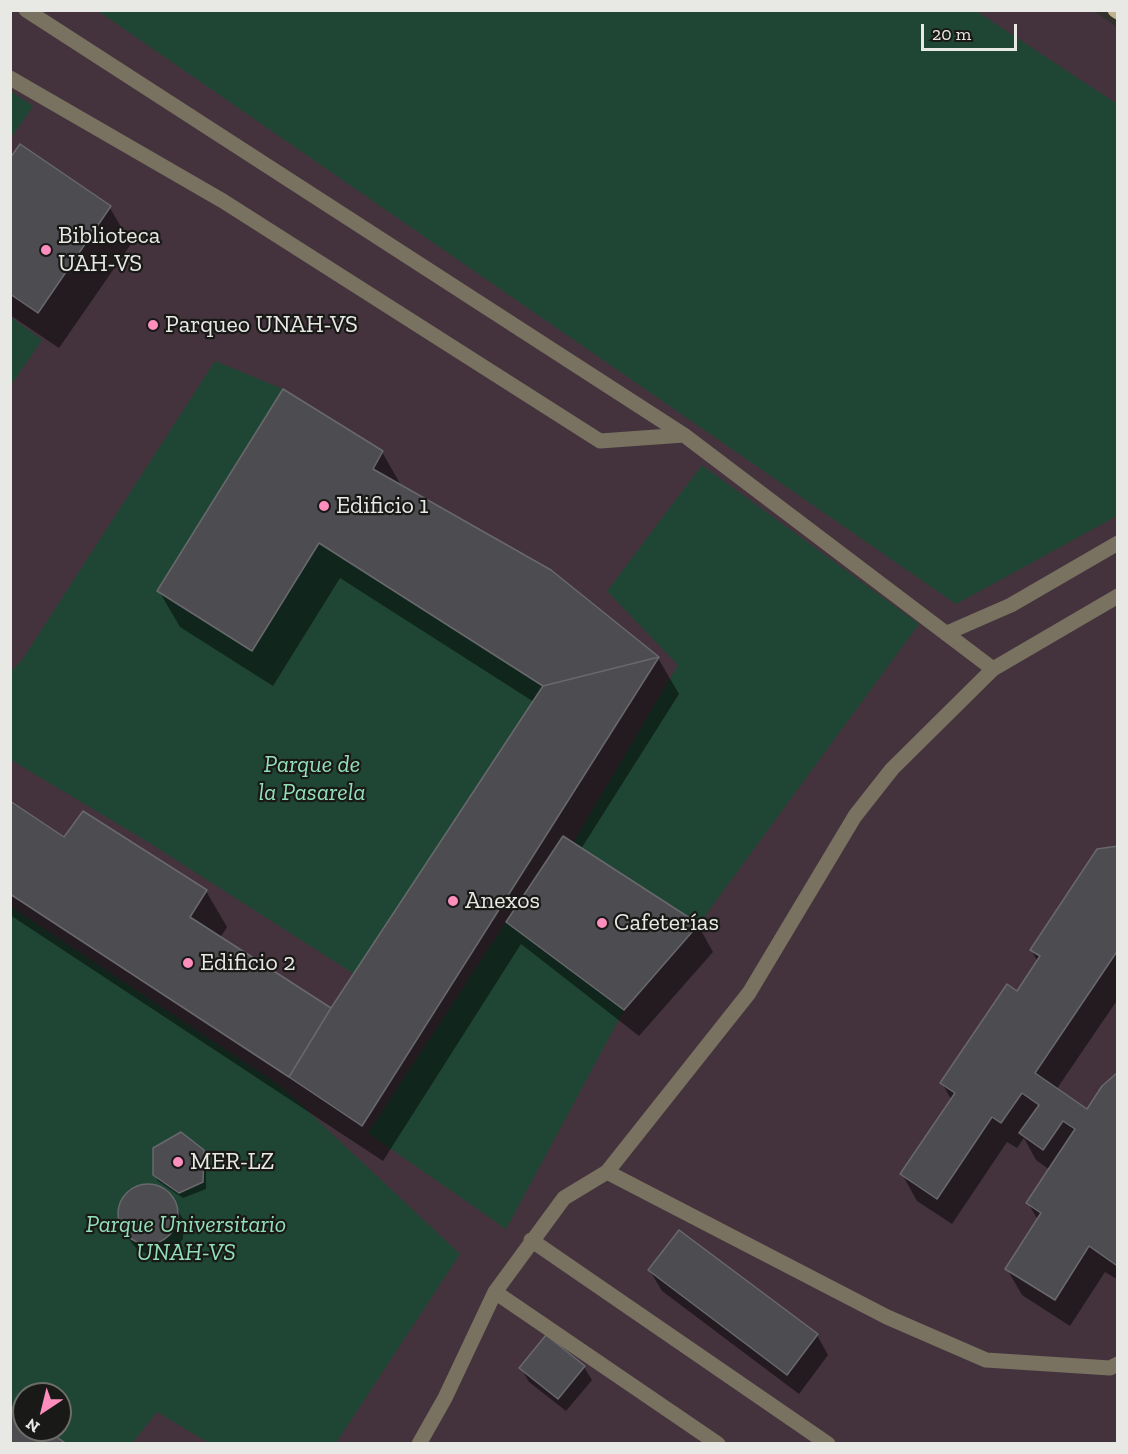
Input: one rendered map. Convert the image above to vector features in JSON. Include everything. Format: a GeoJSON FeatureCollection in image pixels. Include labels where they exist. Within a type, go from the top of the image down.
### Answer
{"type":"FeatureCollection","features":[{"type":"Feature","properties":{"kind":"lane"},"geometry":{"type":"LineString","coordinates":[[26,10],[684,435],[993,669]]}},
{"type":"Feature","properties":{"kind":"lane"},"geometry":{"type":"LineString","coordinates":[[10,78],[223,201],[600,441],[684,435]]}},
{"type":"Feature","properties":{"kind":"lane"},"geometry":{"type":"LineString","coordinates":[[947,633],[1011,605],[1118,543]]}},
{"type":"Feature","properties":{"kind":"lane"},"geometry":{"type":"LineString","coordinates":[[419,1443],[445,1398],[495,1292],[531,1240],[564,1198],[607,1172],[749,993],[855,816],[892,769],[993,669],[1118,596]]}},
{"type":"Feature","properties":{"kind":"lane"},"geometry":{"type":"LineString","coordinates":[[607,1172],[887,1317],[986,1360],[1110,1368],[1118,1364]]}},
{"type":"Feature","properties":{"kind":"lane"},"geometry":{"type":"LineString","coordinates":[[531,1240],[828,1443]]}},
{"type":"Feature","properties":{"kind":"lane"},"geometry":{"type":"LineString","coordinates":[[495,1292],[718,1443]]}},
{"type":"Feature","properties":{"kind":"shaded area"},"geometry":{"type":"Polygon","coordinates":[[[1093,10],[1117,27],[1117,1443],[11,1443],[10,11],[1093,10]]]}},
{"type":"Feature","properties":{"kind":"green space"},"geometry":{"type":"Polygon","coordinates":[[[98,11],[976,11],[1117,104],[1117,516],[956,604],[98,11]]]}},
{"type":"Feature","properties":{"kind":"green space"},"geometry":{"type":"Polygon","coordinates":[[[11,91],[33,106],[11,138],[11,91]]]}},
{"type":"Feature","properties":{"kind":"green space"},"geometry":{"type":"Polygon","coordinates":[[[11,317],[42,340],[11,385],[11,317]]]}},
{"type":"Feature","properties":{"kind":"green space","name":"Parque de la Pasarela"},"geometry":{"type":"Polygon","coordinates":[[[215,361],[283,389],[157,591],[252,651],[319,543],[543,686],[354,974],[148,842],[11,760],[11,671],[22,660],[215,361]]]}},
{"type":"Feature","properties":{"kind":"green space"},"geometry":{"type":"Polygon","coordinates":[[[702,465],[919,624],[699,924],[573,843],[678,665],[607,591],[702,465]]]}},
{"type":"Feature","properties":{"kind":"green space","name":"Parque Universitario UNAH-VS"},"geometry":{"type":"Polygon","coordinates":[[[10,906],[282,1087],[460,1254],[336,1443],[209,1443],[157,1412],[132,1443],[11,1443],[10,906]]]}},
{"type":"Feature","properties":{"kind":"green space"},"geometry":{"type":"Polygon","coordinates":[[[506,922],[624,1010],[506,1229],[368,1133],[506,922]]]}},
{"type":"Feature","properties":{"kind":"building","name":"Biblioteca UAH-VS"},"geometry":{"type":"Polygon","coordinates":[[[20,144],[111,206],[38,313],[10,294],[10,158],[20,144]]]}},
{"type":"Feature","properties":{"kind":"building","name":"Edificio 1"},"geometry":{"type":"Polygon","coordinates":[[[283,389],[383,451],[373,469],[551,570],[659,657],[543,686],[319,543],[252,651],[157,591],[283,389]]]}},
{"type":"Feature","properties":{"kind":"building","name":"Anexos"},"geometry":{"type":"Polygon","coordinates":[[[659,657],[362,1126],[289,1077],[331,1008],[543,686],[659,657]]]}},
{"type":"Feature","properties":{"kind":"building","name":"Edificio 2"},"geometry":{"type":"Polygon","coordinates":[[[10,801],[64,837],[83,811],[207,890],[190,917],[331,1008],[289,1077],[10,894],[10,801]]]}},
{"type":"Feature","properties":{"kind":"building","name":"Cafeterías"},"geometry":{"type":"Polygon","coordinates":[[[563,836],[699,924],[624,1010],[506,922],[563,836]]]}},
{"type":"Feature","properties":{"kind":"building"},"geometry":{"type":"Polygon","coordinates":[[[1118,846],[1118,950],[1035,1073],[1087,1109],[1102,1086],[1118,1072],[1118,1263],[1116,1265],[1089,1246],[1055,1300],[1005,1269],[1041,1213],[1026,1203],[1075,1129],[1063,1121],[1043,1150],[1019,1133],[1039,1105],[1022,1093],[1001,1123],[992,1117],[937,1199],[900,1174],[955,1093],[940,1083],[1007,984],[1017,991],[1040,956],[1030,950],[1097,849],[1118,846]]]}},
{"type":"Feature","properties":{"kind":"building","name":"MER-LZ"},"geometry":{"type":"Polygon","coordinates":[[[181,1132],[204,1150],[203,1182],[179,1193],[153,1175],[153,1148],[181,1132]]]}},
{"type":"Feature","properties":{"kind":"building"},"geometry":{"type":"Polygon","coordinates":[[[148,1184],[169,1193],[178,1214],[169,1235],[148,1244],[127,1235],[118,1214],[127,1193],[148,1184]]]}},
{"type":"Feature","properties":{"kind":"building"},"geometry":{"type":"Polygon","coordinates":[[[679,1230],[818,1334],[787,1375],[648,1270],[679,1230]]]}},
{"type":"Feature","properties":{"kind":"building"},"geometry":{"type":"Polygon","coordinates":[[[546,1335],[585,1366],[558,1399],[519,1368],[546,1335]]]}},
{"type":"Feature","properties":{"kind":"building"},"geometry":{"type":"Polygon","coordinates":[[[10,1406],[12,1407],[12,1442],[64,1442],[67,1444],[10,1444],[10,1406]]]}},
{"type":"Feature","properties":{"kind":"place","name":"Biblioteca UAH-VS"},"geometry":{"type":"Point","coordinates":[46,250]}},
{"type":"Feature","properties":{"kind":"place","name":"Parqueo UNAH-VS"},"geometry":{"type":"Point","coordinates":[153,325]}},
{"type":"Feature","properties":{"kind":"place","name":"Edificio 1"},"geometry":{"type":"Point","coordinates":[324,506]}},
{"type":"Feature","properties":{"kind":"place","name":"Anexos"},"geometry":{"type":"Point","coordinates":[453,901]}},
{"type":"Feature","properties":{"kind":"place","name":"Cafeterías"},"geometry":{"type":"Point","coordinates":[602,923]}},
{"type":"Feature","properties":{"kind":"place","name":"Edificio 2"},"geometry":{"type":"Point","coordinates":[188,963]}},
{"type":"Feature","properties":{"kind":"place","name":"MER-LZ"},"geometry":{"type":"Point","coordinates":[178,1162]}}]}
